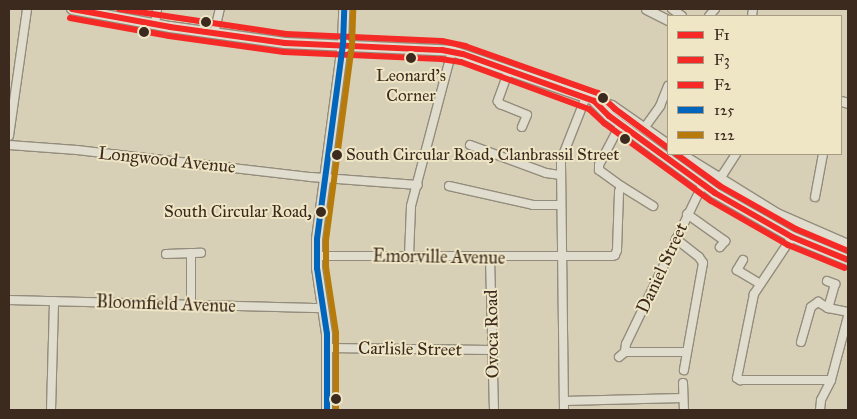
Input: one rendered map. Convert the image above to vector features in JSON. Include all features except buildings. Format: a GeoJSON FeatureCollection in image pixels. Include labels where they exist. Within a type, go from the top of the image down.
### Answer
{"type":"FeatureCollection","features":[{"type":"Feature","properties":{"kind":"main road"},"geometry":{"type":"LineString","coordinates":[[72,9],[214,34],[286,43],[452,51],[612,106],[645,127],[667,144]]}},
{"type":"Feature","properties":{"kind":"main road"},"geometry":{"type":"LineString","coordinates":[[327,410],[327,348],[324,308],[316,256],[343,45],[344,9]]}},
{"type":"Feature","properties":{"kind":"main road"},"geometry":{"type":"LineString","coordinates":[[590,99],[620,125],[703,184],[792,237],[848,260]]}},
{"type":"Feature","properties":{"kind":"main road"},"geometry":{"type":"LineString","coordinates":[[682,155],[785,218],[848,245]]}},
{"type":"Feature","properties":{"kind":"street"},"geometry":{"type":"LineString","coordinates":[[9,136],[27,9]]}},
{"type":"Feature","properties":{"kind":"street"},"geometry":{"type":"LineString","coordinates":[[155,24],[157,9]]}},
{"type":"Feature","properties":{"kind":"street"},"geometry":{"type":"LineString","coordinates":[[214,34],[220,9]]}},
{"type":"Feature","properties":{"kind":"street"},"geometry":{"type":"LineString","coordinates":[[646,9],[667,20]]}},
{"type":"Feature","properties":{"kind":"street"},"geometry":{"type":"LineString","coordinates":[[409,256],[409,216],[452,51]]}},
{"type":"Feature","properties":{"kind":"street"},"geometry":{"type":"LineString","coordinates":[[509,70],[498,101],[500,104],[527,115],[522,127]]}},
{"type":"Feature","properties":{"kind":"street"},"geometry":{"type":"LineString","coordinates":[[645,127],[660,106],[667,88]]}},
{"type":"Feature","properties":{"kind":"street"},"geometry":{"type":"LineString","coordinates":[[564,410],[561,175],[563,154],[590,99]]}},
{"type":"Feature","properties":{"kind":"street"},"geometry":{"type":"LineString","coordinates":[[620,125],[599,165],[599,170],[653,206]]}},
{"type":"Feature","properties":{"kind":"street"},"geometry":{"type":"LineString","coordinates":[[470,145],[546,173],[561,175]]}},
{"type":"Feature","properties":{"kind":"street","name":"Longwood Avenue"},"geometry":{"type":"LineString","coordinates":[[9,146],[76,150],[325,178],[418,184]]}},
{"type":"Feature","properties":{"kind":"street"},"geometry":{"type":"LineString","coordinates":[[717,178],[728,168],[735,155]]}},
{"type":"Feature","properties":{"kind":"street"},"geometry":{"type":"LineString","coordinates":[[815,197],[823,155]]}},
{"type":"Feature","properties":{"kind":"street","name":"Daniel Street"},"geometry":{"type":"LineString","coordinates":[[686,352],[622,355],[687,214],[703,184]]}},
{"type":"Feature","properties":{"kind":"street"},"geometry":{"type":"LineString","coordinates":[[449,186],[533,205],[560,205]]}},
{"type":"Feature","properties":{"kind":"street","name":"Emorville Avenue"},"geometry":{"type":"LineString","coordinates":[[316,256],[490,258],[616,255],[619,192],[621,186]]}},
{"type":"Feature","properties":{"kind":"street"},"geometry":{"type":"LineString","coordinates":[[687,214],[725,241],[720,247]]}},
{"type":"Feature","properties":{"kind":"street"},"geometry":{"type":"LineString","coordinates":[[792,237],[760,284],[751,305],[737,378],[740,380],[831,380]]}},
{"type":"Feature","properties":{"kind":"street"},"geometry":{"type":"LineString","coordinates":[[676,239],[699,257],[703,263],[684,370]]}},
{"type":"Feature","properties":{"kind":"street"},"geometry":{"type":"LineString","coordinates":[[191,253],[191,305]]}},
{"type":"Feature","properties":{"kind":"street"},"geometry":{"type":"LineString","coordinates":[[166,254],[201,253]]}},
{"type":"Feature","properties":{"kind":"street","name":"Ovoca Road"},"geometry":{"type":"LineString","coordinates":[[490,258],[494,410]]}},
{"type":"Feature","properties":{"kind":"street"},"geometry":{"type":"LineString","coordinates":[[743,260],[737,270],[760,284]]}},
{"type":"Feature","properties":{"kind":"street"},"geometry":{"type":"LineString","coordinates":[[827,281],[835,284],[828,308]]}},
{"type":"Feature","properties":{"kind":"street","name":"Bloomfield Avenue"},"geometry":{"type":"LineString","coordinates":[[9,300],[324,308]]}},
{"type":"Feature","properties":{"kind":"street"},"geometry":{"type":"LineString","coordinates":[[51,410],[54,301]]}},
{"type":"Feature","properties":{"kind":"street"},"geometry":{"type":"LineString","coordinates":[[801,342],[811,307],[818,302],[828,308],[848,314],[831,380],[822,395],[820,410]]}},
{"type":"Feature","properties":{"kind":"street","name":"Carlisle Street"},"geometry":{"type":"LineString","coordinates":[[327,348],[492,350]]}},
{"type":"Feature","properties":{"kind":"street"},"geometry":{"type":"LineString","coordinates":[[683,384],[684,410]]}},
{"type":"Feature","properties":{"kind":"street"},"geometry":{"type":"LineString","coordinates":[[564,401],[625,401],[683,398]]}},
{"type":"Feature","properties":{"kind":"street"},"geometry":{"type":"LineString","coordinates":[[625,401],[625,410]]}},
{"type":"Feature","properties":{"kind":"transit line","name":"F1"},"geometry":{"type":"LineString","coordinates":[[72,9],[170,27],[285,43],[442,50],[463,54],[594,101],[609,116],[715,193],[792,237],[848,260]]}},
{"type":"Feature","properties":{"kind":"transit line","name":"F2"},"geometry":{"type":"LineString","coordinates":[[119,9],[286,34],[442,41],[465,46],[598,93],[615,109],[667,147]]}},
{"type":"Feature","properties":{"kind":"transit line","name":"125"},"geometry":{"type":"LineString","coordinates":[[327,410],[327,334],[317,268],[317,239],[343,45],[344,9]]}},
{"type":"Feature","properties":{"kind":"transit line","name":"122"},"geometry":{"type":"LineString","coordinates":[[336,410],[336,333],[326,267],[326,240],[352,46],[353,9]]}},
{"type":"Feature","properties":{"kind":"transit line","name":"F3"},"geometry":{"type":"LineString","coordinates":[[70,18],[169,36],[284,52],[441,59],[461,62],[589,109],[604,123],[711,201],[788,245],[845,268]]}},
{"type":"Feature","properties":{"kind":"transit line","name":"F2"},"geometry":{"type":"LineString","coordinates":[[677,155],[720,186],[796,229],[848,251]]}},
{"type":"Feature","properties":{"kind":"place","name":"Leonard's Corner"},"geometry":{"type":"Point","coordinates":[411,58]}},
{"type":"Feature","properties":{"kind":"place","name":"South Circular Road, Clanbrassil Street"},"geometry":{"type":"Point","coordinates":[337,155]}},
{"type":"Feature","properties":{"kind":"place","name":"South Circular Road,"},"geometry":{"type":"Point","coordinates":[321,212]}}]}
